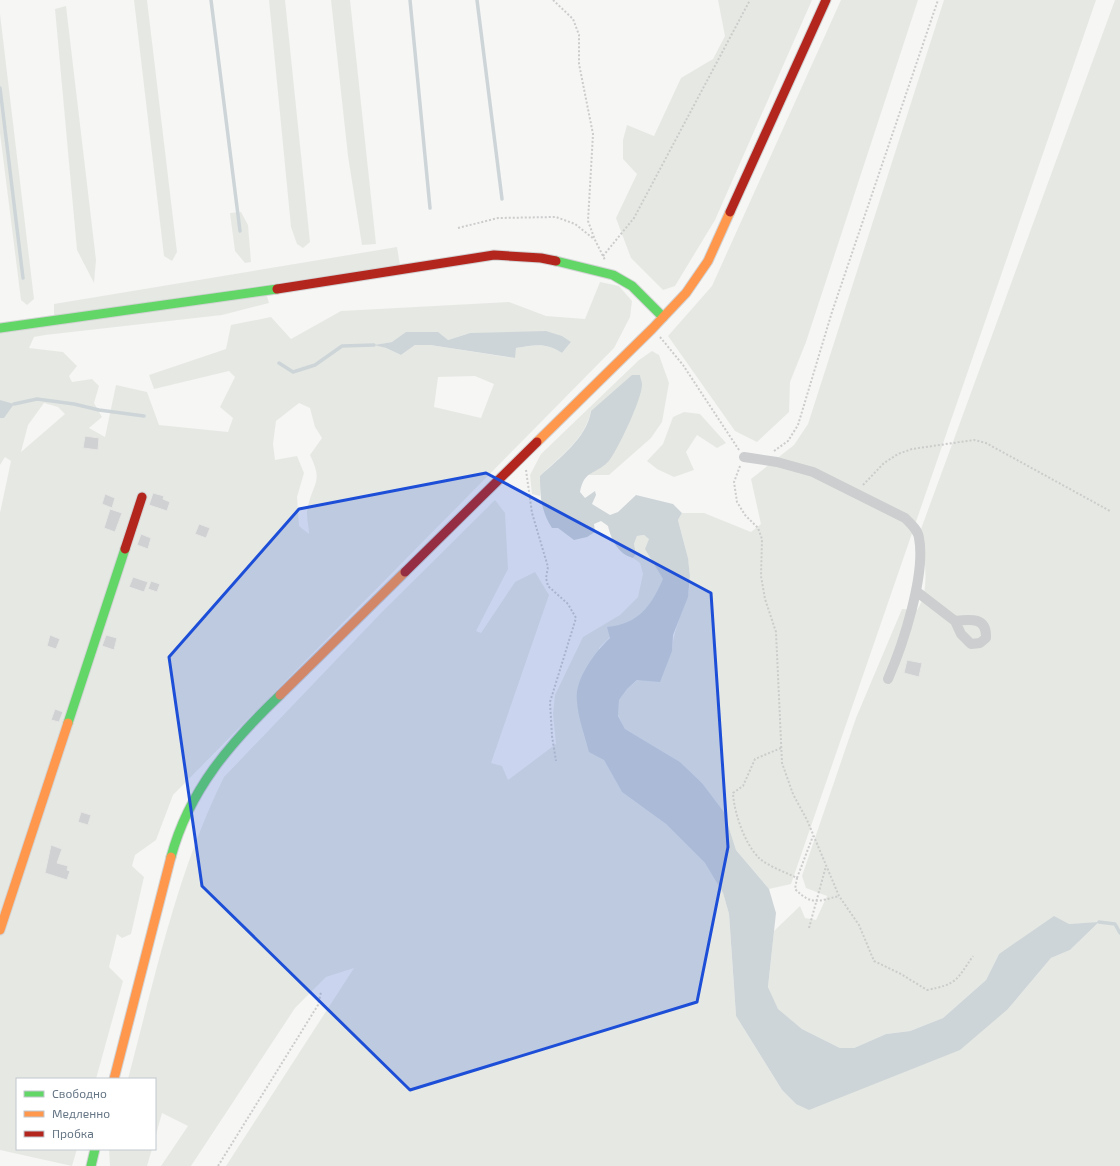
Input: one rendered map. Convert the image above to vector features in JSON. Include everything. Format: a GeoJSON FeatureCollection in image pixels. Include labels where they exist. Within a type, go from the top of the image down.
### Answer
{"type":"FeatureCollection","features":[{"type":"Feature","properties":{"kind":"street"},"geometry":{"type":"LineString","coordinates":[[114,1078],[177,835],[185,814],[202,783],[217,761],[265,709],[652,329],[686,293],[708,261],[826,0]]}},
{"type":"Feature","properties":{"kind":"street"},"geometry":{"type":"LineString","coordinates":[[0,328],[237,295],[494,254],[541,258],[613,275],[632,286],[664,317]]}},
{"type":"Feature","properties":{"kind":"street"},"geometry":{"type":"LineString","coordinates":[[744,457],[813,472],[905,518],[914,526],[919,538],[919,563],[916,590],[900,652],[888,679]]}},
{"type":"Feature","properties":{"kind":"street"},"geometry":{"type":"LineString","coordinates":[[0,930],[142,497]]}},
{"type":"Feature","properties":{"kind":"street"},"geometry":{"type":"LineString","coordinates":[[916,590],[955,620]]}},
{"type":"Feature","properties":{"kind":"street"},"geometry":{"type":"LineString","coordinates":[[91,1166],[95,1150]]}},
{"type":"Feature","properties":{"kind":"path"},"geometry":{"type":"LineString","coordinates":[[553,0],[574,19],[579,35],[579,64],[592,134],[588,221],[595,240],[613,275]]}},
{"type":"Feature","properties":{"kind":"path"},"geometry":{"type":"LineString","coordinates":[[603,256],[634,218],[750,0]]}},
{"type":"Feature","properties":{"kind":"path"},"geometry":{"type":"LineString","coordinates":[[762,460],[788,441],[798,425],[832,312],[938,0]]}},
{"type":"Feature","properties":{"kind":"path"},"geometry":{"type":"LineString","coordinates":[[458,228],[498,218],[556,217],[575,224],[595,240]]}},
{"type":"Feature","properties":{"kind":"path"},"geometry":{"type":"LineString","coordinates":[[652,329],[683,365],[744,457],[734,482],[737,502],[745,515],[758,528],[762,539],[761,576],[765,599],[776,632],[782,763],[793,794],[813,834],[840,896],[858,925],[874,961],[901,974],[927,990],[948,986],[959,978],[973,956]]}},
{"type":"Feature","properties":{"kind":"path"},"geometry":{"type":"LineString","coordinates":[[856,493],[884,463],[898,454],[912,449],[974,440],[986,443],[1110,511]]}},
{"type":"Feature","properties":{"kind":"path"},"geometry":{"type":"LineString","coordinates":[[519,459],[527,472],[532,513],[548,567],[546,578],[548,586],[568,604],[576,618],[550,702],[552,736],[556,761]]}},
{"type":"Feature","properties":{"kind":"path"},"geometry":{"type":"LineString","coordinates":[[782,748],[755,759],[743,786],[733,793],[734,804],[748,844],[761,859],[797,878]]}},
{"type":"Feature","properties":{"kind":"path"},"geometry":{"type":"LineString","coordinates":[[813,834],[797,878],[795,889],[806,900],[816,901],[840,896]]}},
{"type":"Feature","properties":{"kind":"path"},"geometry":{"type":"LineString","coordinates":[[809,928],[826,864]]}},
{"type":"Feature","properties":{"kind":"path"},"geometry":{"type":"LineString","coordinates":[[218,1166],[318,1005],[321,992]]}},
{"type":"Feature","properties":{"kind":"highlighted area"},"geometry":{"type":"Polygon","coordinates":[[[486,473],[711,593],[728,847],[697,1002],[410,1090],[202,886],[169,657],[299,509],[486,473]]]}},
{"type":"Feature","properties":{"kind":"shaded area"},"geometry":{"type":"Polygon","coordinates":[[[134,0],[147,0],[177,252],[172,261],[164,256],[134,0]]]}},
{"type":"Feature","properties":{"kind":"shaded area"},"geometry":{"type":"Polygon","coordinates":[[[269,0],[285,0],[310,242],[303,248],[297,244],[291,227],[269,0]]]}},
{"type":"Feature","properties":{"kind":"shaded area"},"geometry":{"type":"Polygon","coordinates":[[[331,0],[350,0],[376,244],[362,245],[348,156],[331,0]]]}},
{"type":"Feature","properties":{"kind":"shaded area"},"geometry":{"type":"Polygon","coordinates":[[[718,0],[812,0],[715,220],[675,286],[663,290],[631,258],[616,218],[637,174],[623,159],[623,140],[627,125],[654,136],[681,78],[713,59],[725,36],[718,0]]]}},
{"type":"Feature","properties":{"kind":"shaded area"},"geometry":{"type":"Polygon","coordinates":[[[841,0],[918,0],[806,342],[790,382],[789,412],[757,442],[735,431],[668,336],[712,286],[841,0]]]}},
{"type":"Feature","properties":{"kind":"shaded area"},"geometry":{"type":"Polygon","coordinates":[[[944,0],[1096,0],[791,884],[769,889],[736,850],[724,812],[702,783],[680,762],[625,729],[618,715],[619,700],[627,689],[672,651],[676,630],[687,598],[690,579],[686,549],[678,520],[682,513],[704,513],[751,532],[761,524],[751,479],[794,445],[808,424],[944,0]]]}},
{"type":"Feature","properties":{"kind":"shaded area"},"geometry":{"type":"Polygon","coordinates":[[[1115,0],[1120,0],[1120,1166],[226,1166],[354,968],[326,977],[295,1008],[191,1166],[161,1166],[188,1126],[162,1113],[156,1134],[156,1078],[128,1078],[168,925],[180,887],[207,813],[224,777],[381,613],[495,500],[505,513],[508,569],[476,631],[481,633],[515,582],[535,572],[549,595],[491,763],[502,766],[508,780],[556,744],[553,714],[555,695],[583,637],[620,615],[638,597],[643,574],[640,563],[633,558],[636,554],[634,544],[637,536],[644,535],[649,538],[660,574],[664,579],[654,599],[642,615],[621,626],[599,648],[604,760],[622,792],[666,824],[705,863],[723,893],[729,914],[736,1016],[782,1090],[796,1104],[1008,1009],[1051,958],[1070,950],[1098,923],[1069,924],[999,954],[986,980],[943,1018],[910,1031],[886,1034],[854,1048],[840,1048],[802,1029],[777,1009],[768,987],[774,931],[800,906],[805,918],[816,920],[827,896],[806,888],[802,876],[856,718],[902,609],[917,610],[922,601],[925,581],[925,560],[921,529],[1115,0]]]}},
{"type":"Feature","properties":{"kind":"shaded area"},"geometry":{"type":"Polygon","coordinates":[[[66,6],[96,260],[94,283],[77,250],[55,9],[66,6]]]}},
{"type":"Feature","properties":{"kind":"shaded area"},"geometry":{"type":"Polygon","coordinates":[[[0,14],[34,299],[27,305],[21,300],[0,133],[0,14]]]}},
{"type":"Feature","properties":{"kind":"shaded area"},"geometry":{"type":"Polygon","coordinates":[[[241,212],[248,225],[251,262],[245,263],[235,251],[230,213],[241,212]]]}},
{"type":"Feature","properties":{"kind":"shaded area"},"geometry":{"type":"Polygon","coordinates":[[[397,247],[400,265],[54,316],[54,304],[397,247]]]}},
{"type":"Feature","properties":{"kind":"shaded area"},"geometry":{"type":"Polygon","coordinates":[[[600,282],[619,286],[632,301],[630,317],[614,348],[173,795],[156,840],[135,855],[132,866],[144,877],[131,934],[122,938],[117,934],[109,967],[123,981],[96,1078],[16,1078],[16,1150],[77,1150],[72,1166],[0,1150],[0,513],[11,461],[5,457],[0,465],[0,330],[266,293],[269,303],[222,315],[34,337],[29,348],[63,352],[77,366],[69,376],[72,382],[92,379],[99,386],[94,403],[102,417],[89,428],[105,437],[116,385],[147,392],[159,425],[228,432],[233,418],[220,407],[235,377],[229,371],[154,389],[149,375],[226,349],[231,325],[271,317],[291,339],[341,311],[509,302],[546,316],[585,319],[600,282]],[[470,333],[448,340],[392,342],[376,345],[401,355],[415,345],[430,345],[514,358],[516,348],[540,345],[550,347],[562,353],[571,342],[470,333]],[[475,376],[438,377],[434,407],[481,418],[494,384],[475,376]],[[44,403],[28,425],[21,452],[65,414],[58,407],[44,403]],[[299,403],[276,421],[273,444],[275,460],[297,456],[304,473],[297,497],[299,526],[309,534],[307,509],[317,476],[310,455],[322,438],[315,427],[310,408],[299,403]]]}},
{"type":"Feature","properties":{"kind":"shaded area"},"geometry":{"type":"Polygon","coordinates":[[[546,331],[562,336],[571,342],[562,353],[550,347],[540,345],[516,348],[515,358],[430,345],[415,345],[401,355],[386,348],[374,345],[392,342],[406,332],[438,332],[448,340],[470,333],[546,331]]]}},
{"type":"Feature","properties":{"kind":"shaded area"},"geometry":{"type":"Polygon","coordinates":[[[652,351],[659,355],[669,383],[662,422],[651,438],[609,475],[588,475],[608,462],[591,410],[584,429],[578,438],[540,476],[540,496],[532,494],[530,475],[541,454],[639,360],[652,351]]]}},
{"type":"Feature","properties":{"kind":"shaded area"},"geometry":{"type":"Polygon","coordinates":[[[632,375],[640,375],[642,384],[641,391],[629,424],[608,462],[587,476],[580,492],[585,498],[595,491],[596,495],[592,504],[610,515],[618,512],[636,495],[673,504],[682,513],[678,520],[688,558],[690,576],[688,597],[673,635],[672,651],[660,682],[637,680],[627,689],[619,700],[618,716],[625,729],[680,762],[702,783],[724,812],[736,850],[769,889],[776,913],[768,987],[778,1009],[802,1029],[840,1048],[854,1048],[886,1034],[910,1031],[943,1018],[986,980],[999,954],[1054,916],[1069,924],[1099,922],[1070,950],[1051,958],[1008,1009],[960,1050],[809,1110],[796,1104],[782,1090],[736,1016],[729,914],[723,893],[705,863],[666,824],[622,792],[604,760],[589,752],[580,720],[577,701],[579,684],[592,659],[610,638],[607,627],[628,622],[636,618],[654,597],[663,579],[645,549],[649,539],[644,535],[637,536],[634,544],[636,554],[633,558],[619,550],[613,541],[608,526],[601,521],[594,524],[595,532],[587,537],[574,540],[558,528],[552,528],[543,509],[540,490],[540,476],[578,439],[584,430],[591,411],[632,375]]]}},
{"type":"Feature","properties":{"kind":"shaded area"},"geometry":{"type":"Polygon","coordinates":[[[0,400],[14,404],[4,418],[0,418],[0,400]]]}},
{"type":"Feature","properties":{"kind":"shaded area"},"geometry":{"type":"Polygon","coordinates":[[[684,412],[700,414],[726,443],[717,448],[697,435],[686,452],[694,470],[674,477],[657,469],[647,461],[663,444],[673,417],[684,412]]]}},
{"type":"Feature","properties":{"kind":"shaded area"},"geometry":{"type":"Polygon","coordinates":[[[109,1150],[152,1150],[147,1166],[110,1166],[109,1150]]]}},
{"type":"Feature","properties":{"kind":"building"},"geometry":{"type":"Polygon","coordinates":[[[85,436],[99,438],[98,450],[83,448],[85,436]]]}},
{"type":"Feature","properties":{"kind":"building"},"geometry":{"type":"Polygon","coordinates":[[[153,493],[164,496],[163,499],[170,502],[167,511],[149,505],[153,493]]]}},
{"type":"Feature","properties":{"kind":"building"},"geometry":{"type":"Polygon","coordinates":[[[105,494],[115,498],[112,508],[102,504],[105,494]]]}},
{"type":"Feature","properties":{"kind":"building"},"geometry":{"type":"Polygon","coordinates":[[[110,509],[122,513],[115,532],[104,528],[110,509]]]}},
{"type":"Feature","properties":{"kind":"building"},"geometry":{"type":"Polygon","coordinates":[[[199,524],[210,528],[206,538],[195,534],[199,524]]]}},
{"type":"Feature","properties":{"kind":"building"},"geometry":{"type":"Polygon","coordinates":[[[141,534],[151,538],[148,549],[137,545],[141,534]]]}},
{"type":"Feature","properties":{"kind":"building"},"geometry":{"type":"Polygon","coordinates":[[[133,577],[148,582],[144,592],[129,587],[133,577]]]}},
{"type":"Feature","properties":{"kind":"building"},"geometry":{"type":"Polygon","coordinates":[[[151,581],[160,584],[157,592],[148,589],[151,581]]]}},
{"type":"Feature","properties":{"kind":"building"},"geometry":{"type":"Polygon","coordinates":[[[50,635],[60,639],[56,649],[47,646],[50,635]]]}},
{"type":"Feature","properties":{"kind":"building"},"geometry":{"type":"Polygon","coordinates":[[[106,635],[117,638],[114,650],[102,646],[106,635]]]}},
{"type":"Feature","properties":{"kind":"building"},"geometry":{"type":"Polygon","coordinates":[[[907,660],[922,663],[919,677],[904,673],[907,660]]]}},
{"type":"Feature","properties":{"kind":"building"},"geometry":{"type":"Polygon","coordinates":[[[55,709],[63,712],[59,722],[51,720],[55,709]]]}},
{"type":"Feature","properties":{"kind":"building"},"geometry":{"type":"Polygon","coordinates":[[[81,812],[91,815],[88,825],[78,822],[81,812]]]}},
{"type":"Feature","properties":{"kind":"building"},"geometry":{"type":"Polygon","coordinates":[[[51,845],[62,849],[57,863],[68,866],[67,870],[70,871],[67,880],[45,873],[51,845]]]}},
{"type":"Feature","properties":{"kind":"waterway"},"geometry":{"type":"LineString","coordinates":[[211,0],[240,231]]}},
{"type":"Feature","properties":{"kind":"waterway"},"geometry":{"type":"LineString","coordinates":[[410,0],[430,208]]}},
{"type":"Feature","properties":{"kind":"waterway"},"geometry":{"type":"LineString","coordinates":[[477,0],[502,199]]}},
{"type":"Feature","properties":{"kind":"waterway"},"geometry":{"type":"LineString","coordinates":[[0,88],[23,278]]}},
{"type":"Feature","properties":{"kind":"waterway"},"geometry":{"type":"LineString","coordinates":[[279,363],[293,372],[315,365],[342,346],[374,345]]}},
{"type":"Feature","properties":{"kind":"waterway"},"geometry":{"type":"LineString","coordinates":[[14,404],[37,399],[144,416]]}},
{"type":"Feature","properties":{"kind":"waterway"},"geometry":{"type":"LineString","coordinates":[[1099,922],[1115,924],[1120,933]]}},
{"type":"Feature","properties":{"kind":"traffic: fast"},"geometry":{"type":"LineString","coordinates":[[556,261],[613,275],[632,286],[663,317]]}},
{"type":"Feature","properties":{"kind":"traffic: fast"},"geometry":{"type":"LineString","coordinates":[[0,328],[277,289]]}},
{"type":"Feature","properties":{"kind":"traffic: fast"},"geometry":{"type":"LineString","coordinates":[[68,723],[125,549]]}},
{"type":"Feature","properties":{"kind":"traffic: fast"},"geometry":{"type":"LineString","coordinates":[[171,857],[189,810],[200,789],[214,768],[245,731],[280,695]]}},
{"type":"Feature","properties":{"kind":"traffic: fast"},"geometry":{"type":"LineString","coordinates":[[91,1166],[95,1150]]}},
{"type":"Feature","properties":{"kind":"traffic: slow"},"geometry":{"type":"LineString","coordinates":[[537,442],[652,329],[686,293],[708,261],[730,212]]}},
{"type":"Feature","properties":{"kind":"traffic: slow"},"geometry":{"type":"LineString","coordinates":[[280,695],[405,572]]}},
{"type":"Feature","properties":{"kind":"traffic: slow"},"geometry":{"type":"LineString","coordinates":[[0,930],[68,723]]}},
{"type":"Feature","properties":{"kind":"traffic: slow"},"geometry":{"type":"LineString","coordinates":[[114,1078],[171,857]]}},
{"type":"Feature","properties":{"kind":"traffic: jam"},"geometry":{"type":"LineString","coordinates":[[730,212],[826,0]]}},
{"type":"Feature","properties":{"kind":"traffic: jam"},"geometry":{"type":"LineString","coordinates":[[277,289],[494,255],[541,258],[556,261]]}},
{"type":"Feature","properties":{"kind":"traffic: jam"},"geometry":{"type":"LineString","coordinates":[[405,572],[537,442]]}},
{"type":"Feature","properties":{"kind":"traffic: jam"},"geometry":{"type":"LineString","coordinates":[[125,549],[142,497]]}}]}
